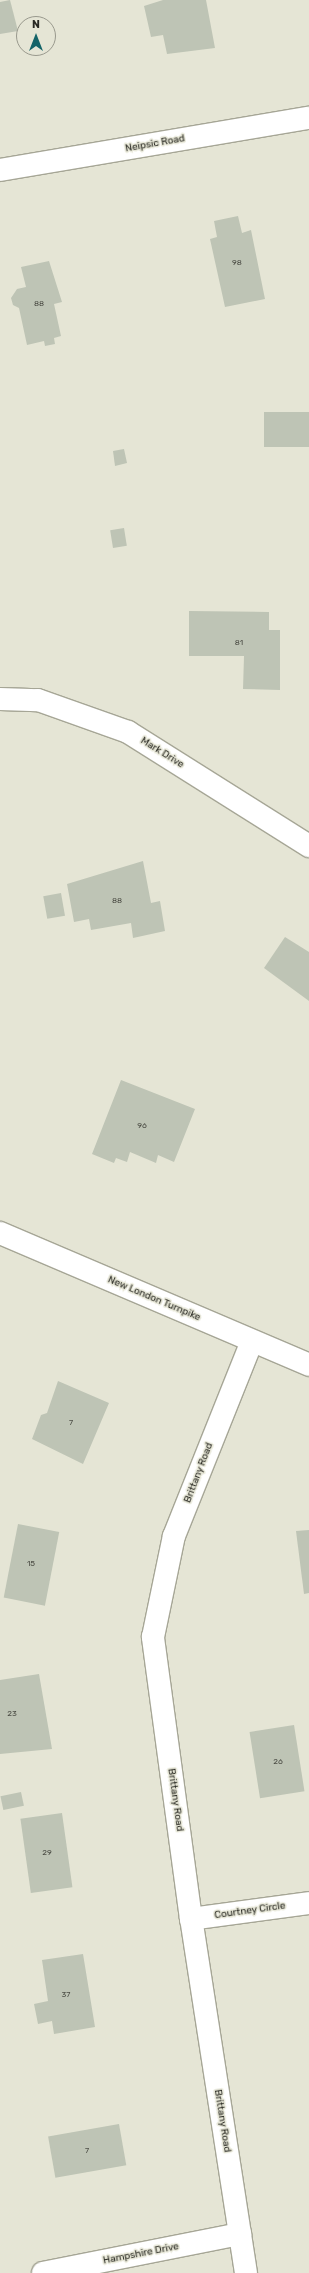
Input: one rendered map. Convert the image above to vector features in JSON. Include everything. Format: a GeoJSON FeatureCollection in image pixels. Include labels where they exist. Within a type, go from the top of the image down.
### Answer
{"type":"FeatureCollection","features":[{"type":"Feature","properties":{"kind":"street","name":"Neipsic Road"},"geometry":{"type":"LineString","coordinates":[[0,170],[309,118]]}},
{"type":"Feature","properties":{"kind":"street","name":"Mark Drive"},"geometry":{"type":"LineString","coordinates":[[0,699],[38,700],[128,732],[309,846]]}},
{"type":"Feature","properties":{"kind":"street","name":"New London Turnpike"},"geometry":{"type":"LineString","coordinates":[[0,1233],[309,1365]]}},
{"type":"Feature","properties":{"kind":"street","name":"Brittany Road"},"geometry":{"type":"LineString","coordinates":[[246,2273],[191,1919],[153,1637],[174,1536],[252,1341]]}},
{"type":"Feature","properties":{"kind":"street","name":"Courtney Circle"},"geometry":{"type":"LineString","coordinates":[[191,1919],[309,1903]]}},
{"type":"Feature","properties":{"kind":"street","name":"Hampshire Drive"},"geometry":{"type":"LineString","coordinates":[[43,2273],[240,2234]]}},
{"type":"Feature","properties":{"kind":"building"},"geometry":{"type":"Polygon","coordinates":[[[10,0],[16,23],[16,31],[0,34],[0,2],[10,0]]]}},
{"type":"Feature","properties":{"kind":"building"},"geometry":{"type":"Polygon","coordinates":[[[163,0],[206,0],[215,48],[167,54],[163,35],[151,37],[144,6],[163,0]]]}},
{"type":"Feature","properties":{"kind":"building"},"geometry":{"type":"Polygon","coordinates":[[[238,216],[242,233],[251,230],[265,299],[225,307],[210,239],[217,237],[214,221],[238,216]]]}},
{"type":"Feature","properties":{"kind":"building"},"geometry":{"type":"Polygon","coordinates":[[[49,261],[62,302],[54,304],[61,336],[54,338],[55,344],[45,346],[44,341],[27,345],[19,308],[13,305],[11,298],[17,289],[26,287],[21,267],[49,261]]]}},
{"type":"Feature","properties":{"kind":"building"},"geometry":{"type":"Polygon","coordinates":[[[264,412],[309,412],[309,447],[264,447],[264,412]]]}},
{"type":"Feature","properties":{"kind":"building"},"geometry":{"type":"Polygon","coordinates":[[[124,449],[127,463],[115,466],[113,451],[124,449]]]}},
{"type":"Feature","properties":{"kind":"building"},"geometry":{"type":"Polygon","coordinates":[[[124,528],[127,546],[113,548],[110,530],[124,528]]]}},
{"type":"Feature","properties":{"kind":"building"},"geometry":{"type":"Polygon","coordinates":[[[189,611],[269,612],[269,630],[280,630],[280,690],[243,689],[244,656],[189,656],[189,611]]]}},
{"type":"Feature","properties":{"kind":"building"},"geometry":{"type":"Polygon","coordinates":[[[143,861],[151,903],[160,901],[165,931],[133,938],[131,923],[91,930],[89,919],[74,922],[67,884],[143,861]]]}},
{"type":"Feature","properties":{"kind":"building"},"geometry":{"type":"Polygon","coordinates":[[[61,893],[65,916],[47,919],[43,896],[61,893]]]}},
{"type":"Feature","properties":{"kind":"building"},"geometry":{"type":"Polygon","coordinates":[[[285,937],[309,952],[309,1001],[264,968],[285,937]]]}},
{"type":"Feature","properties":{"kind":"building"},"geometry":{"type":"Polygon","coordinates":[[[121,1080],[195,1109],[174,1162],[158,1155],[156,1163],[130,1152],[127,1162],[116,1158],[114,1163],[92,1154],[121,1080]]]}},
{"type":"Feature","properties":{"kind":"building"},"geometry":{"type":"Polygon","coordinates":[[[58,1381],[109,1403],[83,1464],[32,1439],[41,1415],[47,1413],[58,1381]]]}},
{"type":"Feature","properties":{"kind":"building"},"geometry":{"type":"Polygon","coordinates":[[[18,1524],[59,1532],[45,1606],[4,1598],[18,1524]]]}},
{"type":"Feature","properties":{"kind":"building"},"geometry":{"type":"Polygon","coordinates":[[[309,1530],[309,1593],[304,1594],[296,1531],[309,1530]]]}},
{"type":"Feature","properties":{"kind":"building"},"geometry":{"type":"Polygon","coordinates":[[[39,1674],[52,1749],[0,1754],[0,1680],[39,1674]]]}},
{"type":"Feature","properties":{"kind":"building"},"geometry":{"type":"Polygon","coordinates":[[[294,1725],[304,1791],[260,1798],[250,1732],[294,1725]]]}},
{"type":"Feature","properties":{"kind":"building"},"geometry":{"type":"Polygon","coordinates":[[[21,1792],[24,1806],[3,1810],[0,1796],[21,1792]]]}},
{"type":"Feature","properties":{"kind":"building"},"geometry":{"type":"Polygon","coordinates":[[[62,1813],[72,1887],[31,1893],[20,1819],[62,1813]]]}},
{"type":"Feature","properties":{"kind":"building"},"geometry":{"type":"Polygon","coordinates":[[[83,1954],[95,2027],[54,2034],[52,2021],[38,2024],[34,2004],[48,2001],[42,1960],[83,1954]]]}},
{"type":"Feature","properties":{"kind":"building"},"geometry":{"type":"Polygon","coordinates":[[[119,2124],[126,2165],[55,2178],[48,2137],[119,2124]]]}}]}
